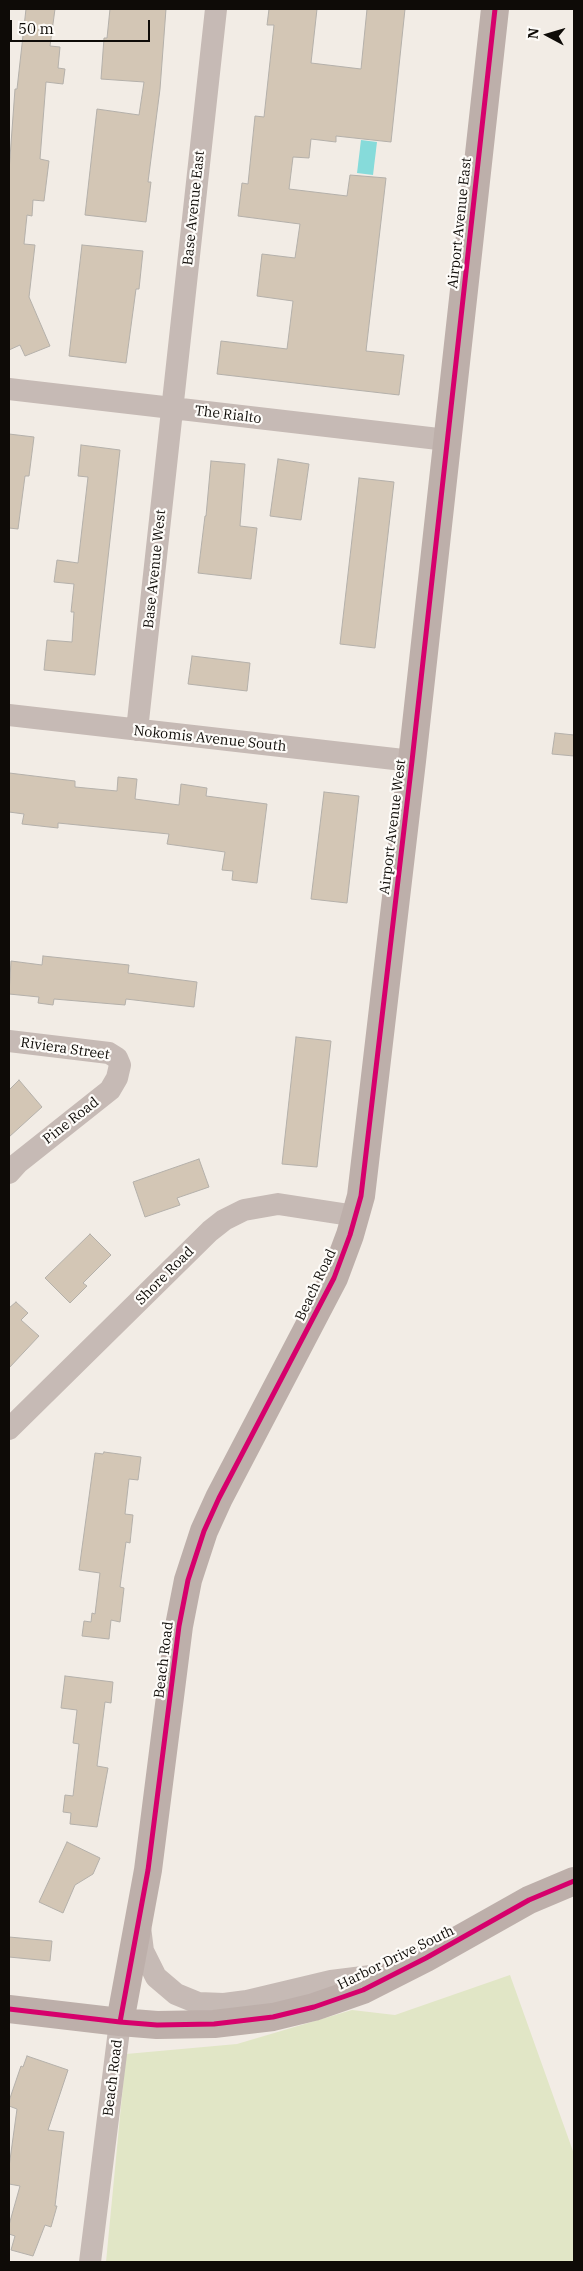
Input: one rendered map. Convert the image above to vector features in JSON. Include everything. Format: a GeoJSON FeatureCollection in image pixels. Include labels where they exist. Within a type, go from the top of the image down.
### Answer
{"type":"FeatureCollection","features":[{"type":"Feature","properties":{"kind":"street","name":"Base Avenue East"},"geometry":{"type":"LineString","coordinates":[[173,408],[216,9]]}},
{"type":"Feature","properties":{"kind":"street","name":"Airport Avenue East"},"geometry":{"type":"LineString","coordinates":[[447,440],[495,9]]}},
{"type":"Feature","properties":{"kind":"street","name":"The Rialto"},"geometry":{"type":"LineString","coordinates":[[9,389],[447,440]]}},
{"type":"Feature","properties":{"kind":"street","name":"Base Avenue West"},"geometry":{"type":"LineString","coordinates":[[136,730],[173,408]]}},
{"type":"Feature","properties":{"kind":"street","name":"Airport Avenue West"},"geometry":{"type":"LineString","coordinates":[[356,1216],[365,1170],[447,440]]}},
{"type":"Feature","properties":{"kind":"street","name":"Nokomis Avenue South"},"geometry":{"type":"LineString","coordinates":[[9,716],[412,761]]}},
{"type":"Feature","properties":{"kind":"street","name":"Riviera Street"},"geometry":{"type":"LineString","coordinates":[[9,1041],[108,1053],[115,1056],[119,1061]]}},
{"type":"Feature","properties":{"kind":"street","name":"Pine Road"},"geometry":{"type":"LineString","coordinates":[[9,1173],[18,1163],[110,1090],[118,1078],[119,1061]]}},
{"type":"Feature","properties":{"kind":"street","name":"Shore Road"},"geometry":{"type":"LineString","coordinates":[[9,1429],[210,1231],[224,1220],[244,1210],[278,1204],[356,1216]]}},
{"type":"Feature","properties":{"kind":"street","name":"Beach Road"},"geometry":{"type":"LineString","coordinates":[[90,2262],[120,2022],[156,1821],[179,1626],[195,1559],[204,1531],[233,1470],[322,1304],[343,1255],[356,1216]]}},
{"type":"Feature","properties":{"kind":"street","name":"Harbor Drive South"},"geometry":{"type":"LineString","coordinates":[[9,2009],[120,2022],[186,2025],[273,2017],[340,1999],[398,1973],[529,1900],[574,1881]]}},
{"type":"Feature","properties":{"kind":"street"},"geometry":{"type":"LineString","coordinates":[[139,1922],[144,1951],[156,1977],[176,1994],[198,2003],[224,2004],[247,2001],[331,1981],[398,1973]]}},
{"type":"Feature","properties":{"kind":"green space"},"geometry":{"type":"Polygon","coordinates":[[[510,1975],[574,2154],[574,2262],[106,2262],[126,2054],[237,2044],[352,2010],[395,2015],[510,1975]]]}},
{"type":"Feature","properties":{"kind":"water"},"geometry":{"type":"Polygon","coordinates":[[[361,140],[377,142],[373,175],[357,173],[361,140]]]}},
{"type":"Feature","properties":{"kind":"building"},"geometry":{"type":"Polygon","coordinates":[[[26,9],[55,9],[50,46],[60,47],[58,68],[65,69],[63,84],[46,82],[40,159],[49,161],[44,201],[33,200],[32,216],[27,215],[24,244],[35,245],[29,297],[50,346],[25,356],[20,345],[9,350],[9,171],[15,89],[17,89],[26,9]]]}},
{"type":"Feature","properties":{"kind":"building"},"geometry":{"type":"Polygon","coordinates":[[[110,9],[166,9],[160,89],[148,182],[151,182],[146,222],[85,215],[97,109],[139,115],[144,82],[101,79],[104,38],[107,38],[110,9]]]}},
{"type":"Feature","properties":{"kind":"building"},"geometry":{"type":"Polygon","coordinates":[[[269,9],[317,9],[311,63],[361,69],[367,9],[405,9],[391,142],[336,136],[336,142],[311,139],[309,158],[293,157],[289,189],[347,196],[350,175],[386,178],[366,351],[404,355],[399,395],[217,374],[221,341],[287,349],[293,301],[257,296],[262,254],[295,258],[300,224],[238,216],[242,183],[248,184],[255,116],[264,117],[274,25],[267,25],[269,9]]]}},
{"type":"Feature","properties":{"kind":"building"},"geometry":{"type":"Polygon","coordinates":[[[82,245],[143,251],[139,289],[136,289],[126,363],[69,356],[82,245]]]}},
{"type":"Feature","properties":{"kind":"building"},"geometry":{"type":"Polygon","coordinates":[[[9,434],[34,437],[29,476],[25,476],[18,529],[9,528],[9,434]]]}},
{"type":"Feature","properties":{"kind":"building"},"geometry":{"type":"Polygon","coordinates":[[[81,445],[120,450],[95,675],[44,670],[47,640],[72,642],[74,612],[71,612],[74,584],[54,582],[57,560],[78,563],[88,477],[78,476],[81,445]]]}},
{"type":"Feature","properties":{"kind":"building"},"geometry":{"type":"Polygon","coordinates":[[[278,459],[309,464],[301,520],[270,516],[278,459]]]}},
{"type":"Feature","properties":{"kind":"building"},"geometry":{"type":"Polygon","coordinates":[[[211,461],[245,464],[240,526],[257,528],[251,579],[198,573],[211,461]]]}},
{"type":"Feature","properties":{"kind":"building"},"geometry":{"type":"Polygon","coordinates":[[[359,478],[394,482],[375,648],[340,644],[359,478]]]}},
{"type":"Feature","properties":{"kind":"building"},"geometry":{"type":"Polygon","coordinates":[[[192,656],[250,663],[247,691],[188,684],[192,656]]]}},
{"type":"Feature","properties":{"kind":"building"},"geometry":{"type":"Polygon","coordinates":[[[555,733],[574,735],[574,756],[552,754],[555,733]]]}},
{"type":"Feature","properties":{"kind":"building"},"geometry":{"type":"Polygon","coordinates":[[[9,773],[75,781],[75,787],[117,791],[118,777],[137,779],[135,799],[179,805],[181,784],[207,788],[206,796],[267,804],[257,883],[232,880],[233,871],[222,870],[225,852],[167,844],[169,834],[58,823],[58,828],[22,824],[24,814],[9,812],[9,773]]]}},
{"type":"Feature","properties":{"kind":"building"},"geometry":{"type":"Polygon","coordinates":[[[324,792],[359,796],[347,903],[311,899],[324,792]]]}},
{"type":"Feature","properties":{"kind":"building"},"geometry":{"type":"Polygon","coordinates":[[[43,956],[129,965],[128,973],[197,982],[194,1007],[126,999],[125,1005],[54,999],[53,1005],[38,1003],[39,997],[9,994],[11,961],[42,965],[43,956]]]}},
{"type":"Feature","properties":{"kind":"building"},"geometry":{"type":"Polygon","coordinates":[[[296,1037],[331,1041],[317,1167],[282,1164],[296,1037]]]}},
{"type":"Feature","properties":{"kind":"building"},"geometry":{"type":"Polygon","coordinates":[[[19,1080],[42,1107],[9,1137],[9,1090],[19,1080]]]}},
{"type":"Feature","properties":{"kind":"building"},"geometry":{"type":"Polygon","coordinates":[[[199,1159],[209,1187],[177,1198],[180,1205],[145,1217],[133,1182],[199,1159]]]}},
{"type":"Feature","properties":{"kind":"building"},"geometry":{"type":"Polygon","coordinates":[[[90,1234],[111,1255],[83,1283],[87,1286],[70,1303],[45,1278],[90,1234]]]}},
{"type":"Feature","properties":{"kind":"building"},"geometry":{"type":"Polygon","coordinates":[[[16,1302],[28,1313],[21,1320],[39,1336],[9,1368],[9,1308],[16,1302]]]}},
{"type":"Feature","properties":{"kind":"building"},"geometry":{"type":"Polygon","coordinates":[[[104,1452],[141,1457],[138,1480],[129,1479],[125,1514],[133,1515],[130,1543],[126,1542],[120,1587],[124,1588],[120,1622],[111,1620],[109,1639],[82,1636],[84,1621],[91,1622],[92,1613],[95,1614],[100,1573],[79,1570],[95,1453],[103,1454],[104,1452]]]}},
{"type":"Feature","properties":{"kind":"building"},"geometry":{"type":"Polygon","coordinates":[[[65,1676],[113,1682],[111,1703],[105,1702],[97,1766],[108,1768],[97,1827],[70,1824],[71,1813],[63,1812],[65,1795],[73,1796],[79,1744],[73,1743],[77,1710],[61,1708],[65,1676]]]}},
{"type":"Feature","properties":{"kind":"building"},"geometry":{"type":"Polygon","coordinates":[[[67,1842],[100,1858],[93,1874],[75,1885],[63,1913],[39,1902],[67,1842]]]}},
{"type":"Feature","properties":{"kind":"building"},"geometry":{"type":"Polygon","coordinates":[[[9,1937],[52,1941],[50,1961],[9,1957],[9,1937]]]}},
{"type":"Feature","properties":{"kind":"building"},"geometry":{"type":"Polygon","coordinates":[[[27,2056],[68,2070],[48,2130],[64,2132],[55,2206],[57,2206],[51,2227],[45,2225],[33,2256],[11,2250],[15,2236],[9,2234],[9,2225],[20,2186],[9,2184],[9,2167],[17,2109],[9,2106],[9,2101],[21,2066],[23,2067],[27,2056]]]}},
{"type":"Feature","properties":{"kind":"cycle path"},"geometry":{"type":"LineString","coordinates":[[120,2022],[148,1870],[179,1626],[188,1580],[204,1531],[219,1498],[334,1278],[350,1235],[361,1196],[412,761],[495,9]]}},
{"type":"Feature","properties":{"kind":"cycle path"},"geometry":{"type":"LineString","coordinates":[[9,2009],[157,2025],[214,2024],[273,2017],[314,2007],[363,1990],[426,1958],[529,1900],[574,1881]]}}]}
